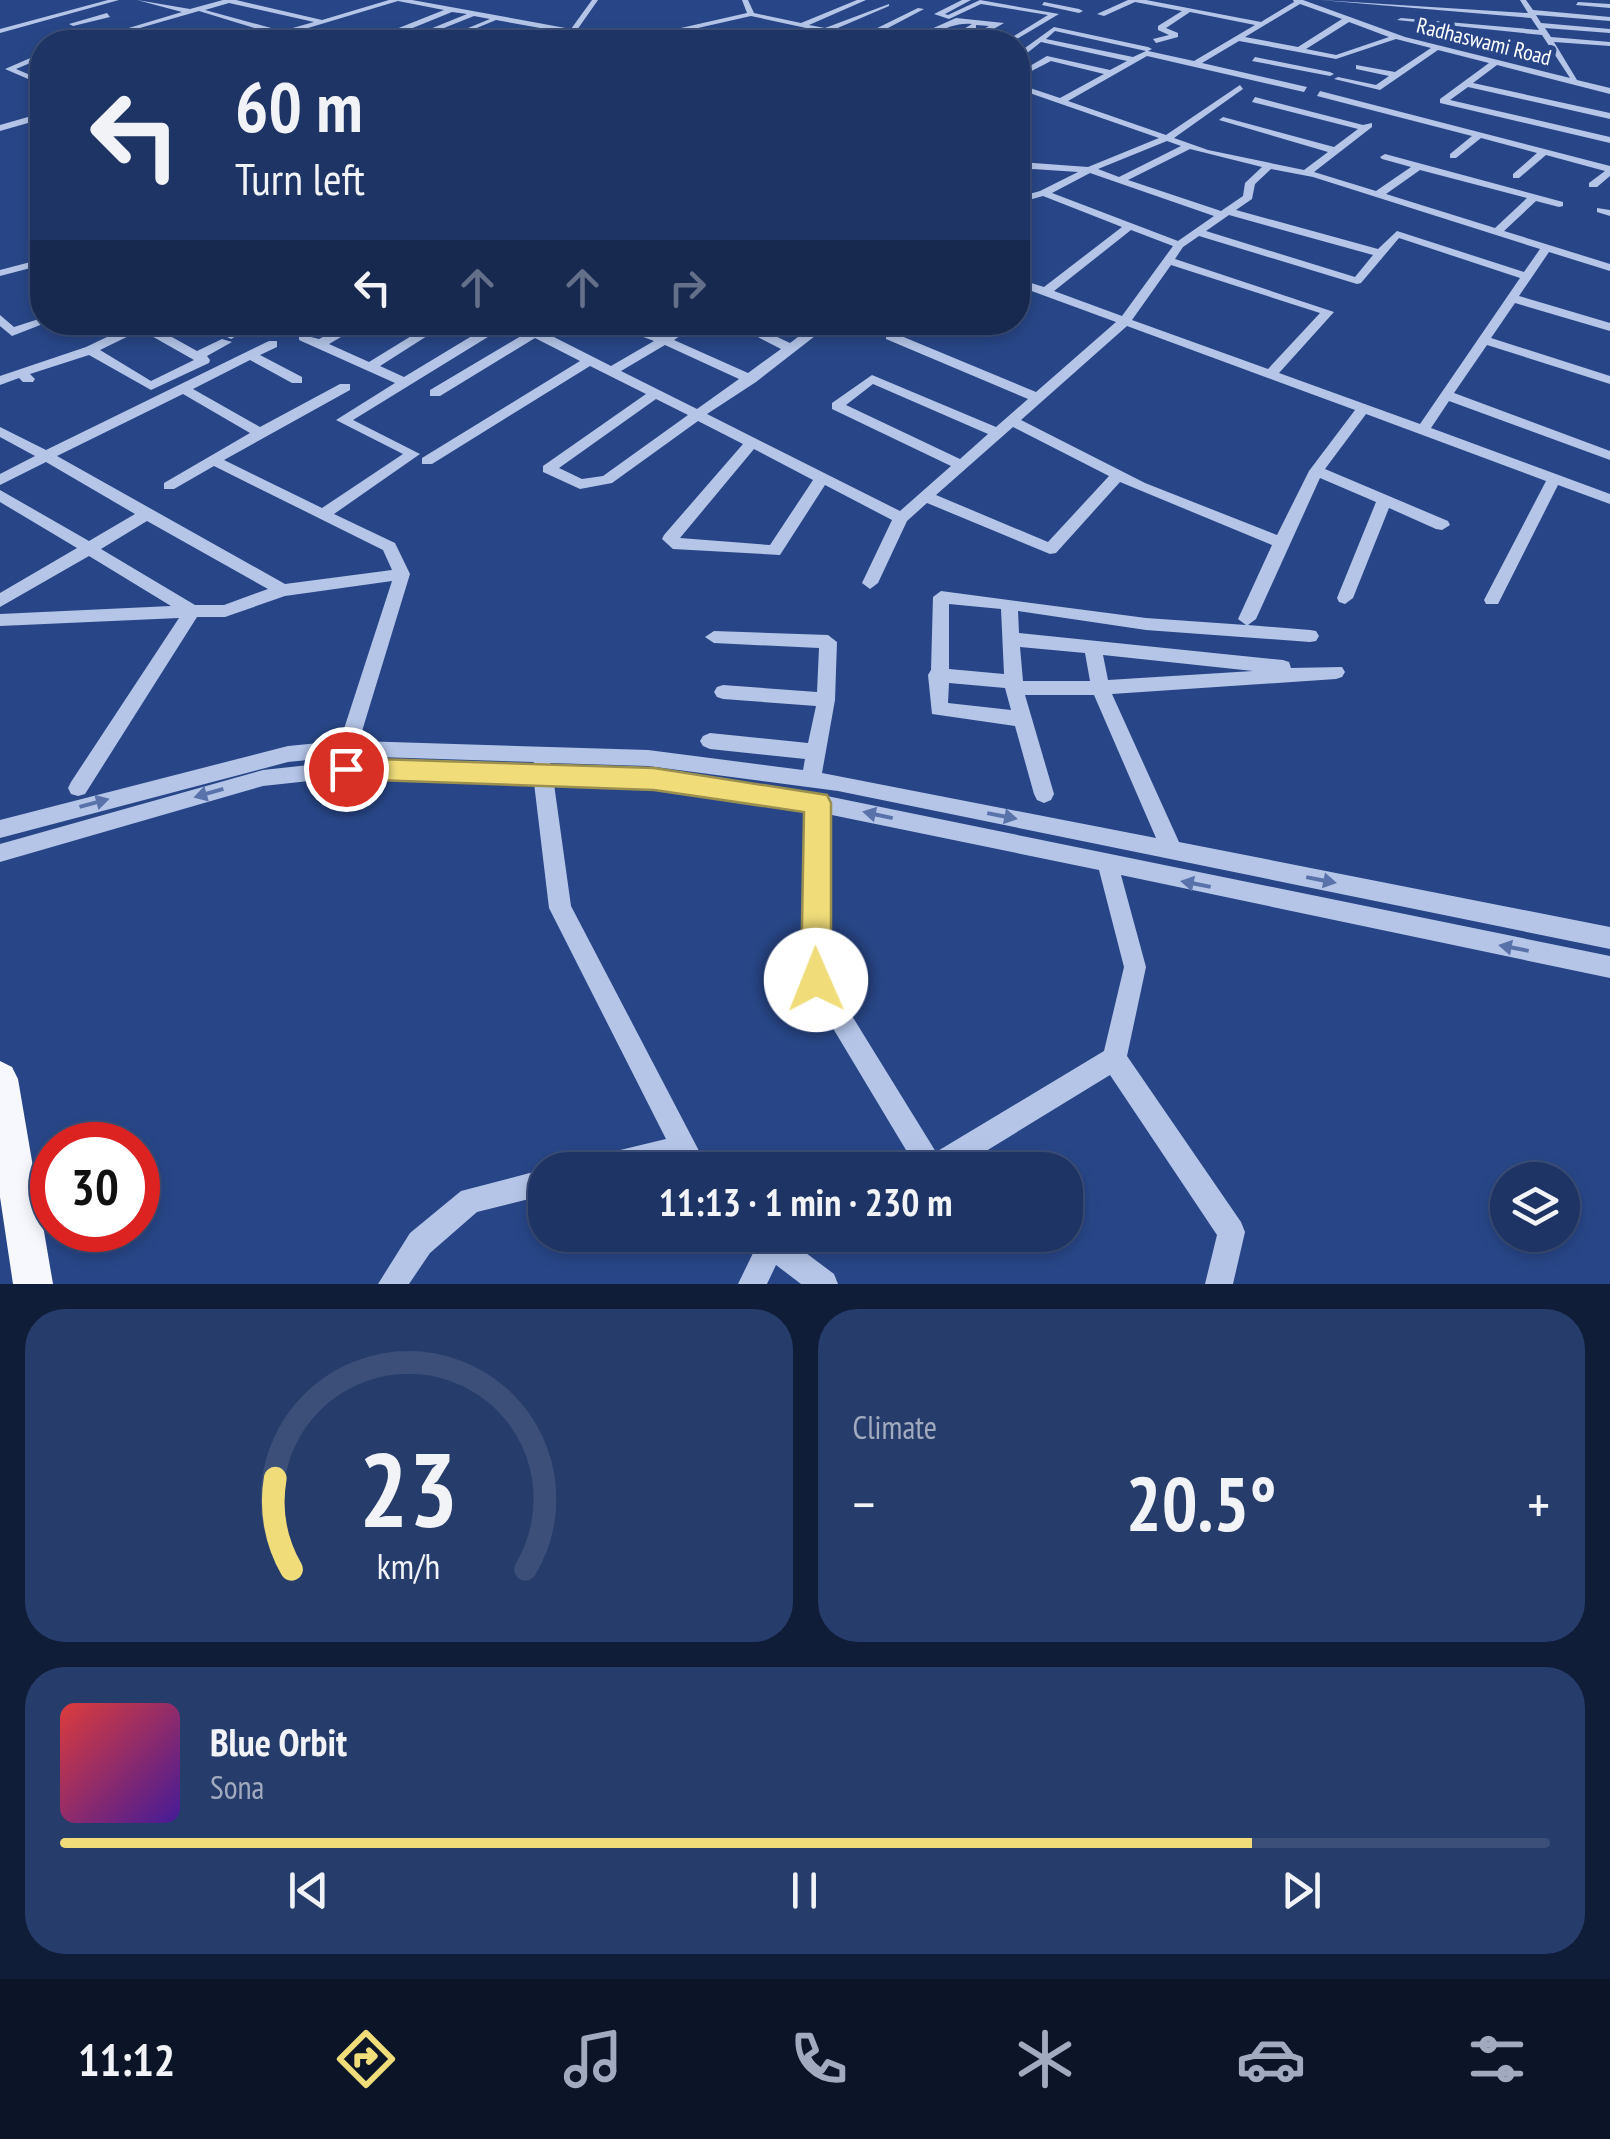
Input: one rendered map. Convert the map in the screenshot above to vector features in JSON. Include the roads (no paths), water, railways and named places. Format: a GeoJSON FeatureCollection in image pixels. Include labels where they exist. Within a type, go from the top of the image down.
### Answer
{"type":"FeatureCollection","features":[{"type":"Feature","properties":{"kind":"main road"},"geometry":{"type":"LineString","coordinates":[[0,1080],[33,1284]]}},
{"type":"Feature","properties":{"kind":"street"},"geometry":{"type":"LineString","coordinates":[[0,31],[116,0]]}},
{"type":"Feature","properties":{"kind":"street"},"geometry":{"type":"LineString","coordinates":[[140,0],[268,30]]}},
{"type":"Feature","properties":{"kind":"street"},"geometry":{"type":"LineString","coordinates":[[127,30],[229,0],[324,22]]}},
{"type":"Feature","properties":{"kind":"street"},"geometry":{"type":"LineString","coordinates":[[297,30],[392,0],[516,24],[574,30],[595,0]]}},
{"type":"Feature","properties":{"kind":"street"},"geometry":{"type":"LineString","coordinates":[[745,0],[751,14]]}},
{"type":"Feature","properties":{"kind":"street"},"geometry":{"type":"LineString","coordinates":[[784,19],[835,0]]}},
{"type":"Feature","properties":{"kind":"street"},"geometry":{"type":"LineString","coordinates":[[804,24],[863,0]]}},
{"type":"Feature","properties":{"kind":"street"},"geometry":{"type":"LineString","coordinates":[[973,0],[1056,14],[1029,30]]}},
{"type":"Feature","properties":{"kind":"street"},"geometry":{"type":"LineString","coordinates":[[1101,14],[1134,0],[1262,24]]}},
{"type":"Feature","properties":{"kind":"street"},"geometry":{"type":"LineString","coordinates":[[1195,64],[1300,0]]}},
{"type":"Feature","properties":{"kind":"street","name":"Radhaswami Road"},"geometry":{"type":"LineString","coordinates":[[1300,0],[1401,37],[1492,56],[1610,90]]}},
{"type":"Feature","properties":{"kind":"street","name":"Radhaswami Road"},"geometry":{"type":"LineString","coordinates":[[1300,0],[1401,37],[1492,56],[1610,90]]}},
{"type":"Feature","properties":{"kind":"street"},"geometry":{"type":"LineString","coordinates":[[1322,0],[1610,31]]}},
{"type":"Feature","properties":{"kind":"street"},"geometry":{"type":"LineString","coordinates":[[1523,0],[1574,80]]}},
{"type":"Feature","properties":{"kind":"street"},"geometry":{"type":"LineString","coordinates":[[987,30],[1036,1],[1079,11]]}},
{"type":"Feature","properties":{"kind":"street"},"geometry":{"type":"LineString","coordinates":[[1571,3],[1610,6]]}},
{"type":"Feature","properties":{"kind":"street"},"geometry":{"type":"LineString","coordinates":[[679,30],[751,14],[827,30],[886,5]]}},
{"type":"Feature","properties":{"kind":"street"},"geometry":{"type":"LineString","coordinates":[[1238,38],[1336,57],[1401,37],[1396,6]]}},
{"type":"Feature","properties":{"kind":"street"},"geometry":{"type":"LineString","coordinates":[[1205,13],[1214,7]]}},
{"type":"Feature","properties":{"kind":"street"},"geometry":{"type":"LineString","coordinates":[[889,30],[924,8]]}},
{"type":"Feature","properties":{"kind":"street"},"geometry":{"type":"LineString","coordinates":[[400,30],[450,10]]}},
{"type":"Feature","properties":{"kind":"street"},"geometry":{"type":"LineString","coordinates":[[1062,100],[1143,54],[1156,42],[1175,35],[1161,28],[1188,12]]}},
{"type":"Feature","properties":{"kind":"street"},"geometry":{"type":"LineString","coordinates":[[432,30],[471,14]]}},
{"type":"Feature","properties":{"kind":"street"},"geometry":{"type":"LineString","coordinates":[[54,29],[107,15]]}},
{"type":"Feature","properties":{"kind":"street"},"geometry":{"type":"LineString","coordinates":[[1299,50],[1348,19]]}},
{"type":"Feature","properties":{"kind":"street"},"geometry":{"type":"LineString","coordinates":[[1401,20],[1539,25],[1610,19]]}},
{"type":"Feature","properties":{"kind":"street"},"geometry":{"type":"LineString","coordinates":[[469,30],[495,20]]}},
{"type":"Feature","properties":{"kind":"street"},"geometry":{"type":"LineString","coordinates":[[933,30],[956,20],[996,25]]}},
{"type":"Feature","properties":{"kind":"street"},"geometry":{"type":"LineString","coordinates":[[501,30],[516,24]]}},
{"type":"Feature","properties":{"kind":"street"},"geometry":{"type":"LineString","coordinates":[[1069,24],[1156,42]]}},
{"type":"Feature","properties":{"kind":"street"},"geometry":{"type":"LineString","coordinates":[[1539,25],[1610,44]]}},
{"type":"Feature","properties":{"kind":"street"},"geometry":{"type":"LineString","coordinates":[[966,30],[973,26]]}},
{"type":"Feature","properties":{"kind":"street"},"geometry":{"type":"LineString","coordinates":[[1030,47],[1054,29],[1143,54]]}},
{"type":"Feature","properties":{"kind":"street"},"geometry":{"type":"LineString","coordinates":[[0,43],[30,36]]}},
{"type":"Feature","properties":{"kind":"street"},"geometry":{"type":"LineString","coordinates":[[1044,37],[1195,64],[1304,89]]}},
{"type":"Feature","properties":{"kind":"street"},"geometry":{"type":"LineString","coordinates":[[1228,44],[1264,52],[1235,73]]}},
{"type":"Feature","properties":{"kind":"street"},"geometry":{"type":"LineString","coordinates":[[1255,60],[1377,88],[1438,47]]}},
{"type":"Feature","properties":{"kind":"street"},"geometry":{"type":"LineString","coordinates":[[1030,54],[1111,73]]}},
{"type":"Feature","properties":{"kind":"street"},"geometry":{"type":"LineString","coordinates":[[1492,56],[1467,84],[1440,103],[1610,140]]}},
{"type":"Feature","properties":{"kind":"street"},"geometry":{"type":"LineString","coordinates":[[7,70],[16,62],[30,58]]}},
{"type":"Feature","properties":{"kind":"street"},"geometry":{"type":"LineString","coordinates":[[1030,69],[1050,58]]}},
{"type":"Feature","properties":{"kind":"street"},"geometry":{"type":"LineString","coordinates":[[1359,67],[1395,75]]}},
{"type":"Feature","properties":{"kind":"street"},"geometry":{"type":"LineString","coordinates":[[1467,84],[1610,116]]}},
{"type":"Feature","properties":{"kind":"street"},"geometry":{"type":"LineString","coordinates":[[1030,198],[1168,138],[1240,87]]}},
{"type":"Feature","properties":{"kind":"street"},"geometry":{"type":"LineString","coordinates":[[1030,90],[1189,146],[1379,194],[1610,268]]}},
{"type":"Feature","properties":{"kind":"street"},"geometry":{"type":"LineString","coordinates":[[1030,96],[1037,92]]}},
{"type":"Feature","properties":{"kind":"street"},"geometry":{"type":"LineString","coordinates":[[1320,94],[1610,170]]}},
{"type":"Feature","properties":{"kind":"street"},"geometry":{"type":"LineString","coordinates":[[1505,125],[1536,99]]}},
{"type":"Feature","properties":{"kind":"street"},"geometry":{"type":"LineString","coordinates":[[1255,100],[1365,128]]}},
{"type":"Feature","properties":{"kind":"street"},"geometry":{"type":"LineString","coordinates":[[1306,173],[1388,111]]}},
{"type":"Feature","properties":{"kind":"street"},"geometry":{"type":"LineString","coordinates":[[0,112],[24,121]]}},
{"type":"Feature","properties":{"kind":"street"},"geometry":{"type":"LineString","coordinates":[[0,128],[30,119]]}},
{"type":"Feature","properties":{"kind":"street"},"geometry":{"type":"LineString","coordinates":[[1223,120],[1336,150]]}},
{"type":"Feature","properties":{"kind":"street"},"geometry":{"type":"LineString","coordinates":[[1453,156],[1479,135]]}},
{"type":"Feature","properties":{"kind":"street"},"geometry":{"type":"LineString","coordinates":[[1120,180],[1189,146]]}},
{"type":"Feature","properties":{"kind":"street"},"geometry":{"type":"LineString","coordinates":[[1516,176],[1544,152]]}},
{"type":"Feature","properties":{"kind":"street"},"geometry":{"type":"LineString","coordinates":[[1385,157],[1559,204]]}},
{"type":"Feature","properties":{"kind":"street"},"geometry":{"type":"LineString","coordinates":[[1032,166],[1090,170],[1226,213],[1379,253]]}},
{"type":"Feature","properties":{"kind":"street"},"geometry":{"type":"LineString","coordinates":[[870,583],[901,518],[1124,322],[1179,244],[1248,197],[1250,183],[1268,166]]}},
{"type":"Feature","properties":{"kind":"street"},"geometry":{"type":"LineString","coordinates":[[1379,194],[1419,166]]}},
{"type":"Feature","properties":{"kind":"street"},"geometry":{"type":"LineString","coordinates":[[1594,185],[1610,170]]}},
{"type":"Feature","properties":{"kind":"street"},"geometry":{"type":"LineString","coordinates":[[1044,193],[1179,244]]}},
{"type":"Feature","properties":{"kind":"street"},"geometry":{"type":"LineString","coordinates":[[1497,232],[1534,197]]}},
{"type":"Feature","properties":{"kind":"street"},"geometry":{"type":"LineString","coordinates":[[1045,292],[1129,226]]}},
{"type":"Feature","properties":{"kind":"street"},"geometry":{"type":"LineString","coordinates":[[1197,232],[1356,281],[1397,234],[1527,277]]}},
{"type":"Feature","properties":{"kind":"street"},"geometry":{"type":"LineString","coordinates":[[1422,431],[1546,248]]}},
{"type":"Feature","properties":{"kind":"street"},"geometry":{"type":"LineString","coordinates":[[1167,260],[1328,312],[1270,375]]}},
{"type":"Feature","properties":{"kind":"street"},"geometry":{"type":"LineString","coordinates":[[0,273],[30,265]]}},
{"type":"Feature","properties":{"kind":"street"},"geometry":{"type":"LineString","coordinates":[[1030,286],[1610,499]]}},
{"type":"Feature","properties":{"kind":"street"},"geometry":{"type":"LineString","coordinates":[[1512,298],[1610,327]]}},
{"type":"Feature","properties":{"kind":"street"},"geometry":{"type":"LineString","coordinates":[[0,319],[12,332],[30,326]]}},
{"type":"Feature","properties":{"kind":"street"},"geometry":{"type":"LineString","coordinates":[[0,382],[90,350],[118,335]]}},
{"type":"Feature","properties":{"kind":"street"},"geometry":{"type":"LineString","coordinates":[[90,350],[151,386],[204,360],[158,335]]}},
{"type":"Feature","properties":{"kind":"street"},"geometry":{"type":"LineString","coordinates":[[320,344],[337,335]]}},
{"type":"Feature","properties":{"kind":"street"},"geometry":{"type":"LineString","coordinates":[[370,367],[422,335]]}},
{"type":"Feature","properties":{"kind":"street"},"geometry":{"type":"LineString","coordinates":[[322,514],[414,454],[342,420],[482,335]]}},
{"type":"Feature","properties":{"kind":"street"},"geometry":{"type":"LineString","coordinates":[[435,393],[530,335]]}},
{"type":"Feature","properties":{"kind":"street"},"geometry":{"type":"LineString","coordinates":[[541,335],[901,518]]}},
{"type":"Feature","properties":{"kind":"street"},"geometry":{"type":"LineString","coordinates":[[649,335],[751,379]]}},
{"type":"Feature","properties":{"kind":"street"},"geometry":{"type":"LineString","coordinates":[[612,371],[673,335]]}},
{"type":"Feature","properties":{"kind":"street"},"geometry":{"type":"LineString","coordinates":[[762,335],[792,349]]}},
{"type":"Feature","properties":{"kind":"street"},"geometry":{"type":"LineString","coordinates":[[656,393],[548,470],[580,484],[607,480],[810,335]]}},
{"type":"Feature","properties":{"kind":"street"},"geometry":{"type":"LineString","coordinates":[[890,336],[1038,398]]}},
{"type":"Feature","properties":{"kind":"street"},"geometry":{"type":"LineString","coordinates":[[303,337],[402,381]]}},
{"type":"Feature","properties":{"kind":"street"},"geometry":{"type":"LineString","coordinates":[[1484,340],[1610,380]]}},
{"type":"Feature","properties":{"kind":"street"},"geometry":{"type":"LineString","coordinates":[[197,356],[226,342]]}},
{"type":"Feature","properties":{"kind":"street"},"geometry":{"type":"LineString","coordinates":[[0,480],[273,344]]}},
{"type":"Feature","properties":{"kind":"street"},"geometry":{"type":"LineString","coordinates":[[252,356],[297,380]]}},
{"type":"Feature","properties":{"kind":"street"},"geometry":{"type":"LineString","coordinates":[[427,462],[590,360]]}},
{"type":"Feature","properties":{"kind":"street"},"geometry":{"type":"LineString","coordinates":[[962,465],[837,406],[872,379],[999,432]]}},
{"type":"Feature","properties":{"kind":"street"},"geometry":{"type":"LineString","coordinates":[[168,486],[344,386]]}},
{"type":"Feature","properties":{"kind":"street"},"geometry":{"type":"LineString","coordinates":[[184,389],[260,433]]}},
{"type":"Feature","properties":{"kind":"street"},"geometry":{"type":"LineString","coordinates":[[1447,394],[1610,456]]}},
{"type":"Feature","properties":{"kind":"street"},"geometry":{"type":"LineString","coordinates":[[1248,619],[1316,471],[1362,409]]}},
{"type":"Feature","properties":{"kind":"street"},"geometry":{"type":"LineString","coordinates":[[1012,420],[1118,475],[1281,543]]}},
{"type":"Feature","properties":{"kind":"street"},"geometry":{"type":"LineString","coordinates":[[0,432],[283,590]]}},
{"type":"Feature","properties":{"kind":"street"},"geometry":{"type":"LineString","coordinates":[[752,442],[670,538],[679,545],[774,551],[822,478]]}},
{"type":"Feature","properties":{"kind":"street"},"geometry":{"type":"LineString","coordinates":[[213,460],[389,547],[402,574],[347,748]]}},
{"type":"Feature","properties":{"kind":"street"},"geometry":{"type":"LineString","coordinates":[[1316,471],[1442,526]]}},
{"type":"Feature","properties":{"kind":"street"},"geometry":{"type":"LineString","coordinates":[[926,496],[1050,549],[1118,475]]}},
{"type":"Feature","properties":{"kind":"street"},"geometry":{"type":"LineString","coordinates":[[1492,600],[1554,479]]}},
{"type":"Feature","properties":{"kind":"street"},"geometry":{"type":"LineString","coordinates":[[0,495],[192,612]]}},
{"type":"Feature","properties":{"kind":"street"},"geometry":{"type":"LineString","coordinates":[[1345,598],[1384,501]]}},
{"type":"Feature","properties":{"kind":"street"},"geometry":{"type":"LineString","coordinates":[[0,601],[147,514]]}},
{"type":"Feature","properties":{"kind":"street"},"geometry":{"type":"LineString","coordinates":[[0,620],[225,612],[283,590],[402,574]]}},
{"type":"Feature","properties":{"kind":"street"},"geometry":{"type":"LineString","coordinates":[[1023,719],[939,709],[942,597],[1146,624],[1310,636]]}},
{"type":"Feature","properties":{"kind":"street"},"geometry":{"type":"LineString","coordinates":[[1009,604],[1014,685],[1044,794]]}},
{"type":"Feature","properties":{"kind":"street"},"geometry":{"type":"LineString","coordinates":[[78,788],[192,612]]}},
{"type":"Feature","properties":{"kind":"street"},"geometry":{"type":"LineString","coordinates":[[714,637],[828,642],[826,700],[816,752],[814,792],[816,980],[932,1169],[1114,1058],[1134,968],[1108,866]]}},
{"type":"Feature","properties":{"kind":"street"},"geometry":{"type":"LineString","coordinates":[[937,676],[1014,685],[1100,688],[1336,672],[1010,639]]}},
{"type":"Feature","properties":{"kind":"street"},"geometry":{"type":"LineString","coordinates":[[1094,648],[1100,688],[1172,850]]}},
{"type":"Feature","properties":{"kind":"street"},"geometry":{"type":"LineString","coordinates":[[723,692],[826,700]]}},
{"type":"Feature","properties":{"kind":"street"},"geometry":{"type":"LineString","coordinates":[[710,741],[816,752]]}},
{"type":"Feature","properties":{"kind":"street"},"geometry":{"type":"LineString","coordinates":[[0,829],[233,766],[288,754],[347,748],[814,792],[1172,850],[1610,938]]}},
{"type":"Feature","properties":{"kind":"street"},"geometry":{"type":"LineString","coordinates":[[0,852],[262,778],[346,769],[542,766]]}},
{"type":"Feature","properties":{"kind":"street"},"geometry":{"type":"LineString","coordinates":[[542,766],[560,908],[685,1152]]}},
{"type":"Feature","properties":{"kind":"street"},"geometry":{"type":"LineString","coordinates":[[814,792],[1108,866],[1610,967]]}},
{"type":"Feature","properties":{"kind":"street"},"geometry":{"type":"LineString","coordinates":[[1114,1058],[1231,1232],[1219,1284]]}},
{"type":"Feature","properties":{"kind":"street"},"geometry":{"type":"LineString","coordinates":[[392,1284],[420,1243],[470,1200],[528,1186]]}},
{"type":"Feature","properties":{"kind":"street"},"geometry":{"type":"LineString","coordinates":[[752,1284],[761,1252]]}},
{"type":"Feature","properties":{"kind":"street"},"geometry":{"type":"LineString","coordinates":[[781,1252],[824,1284]]}}]}
